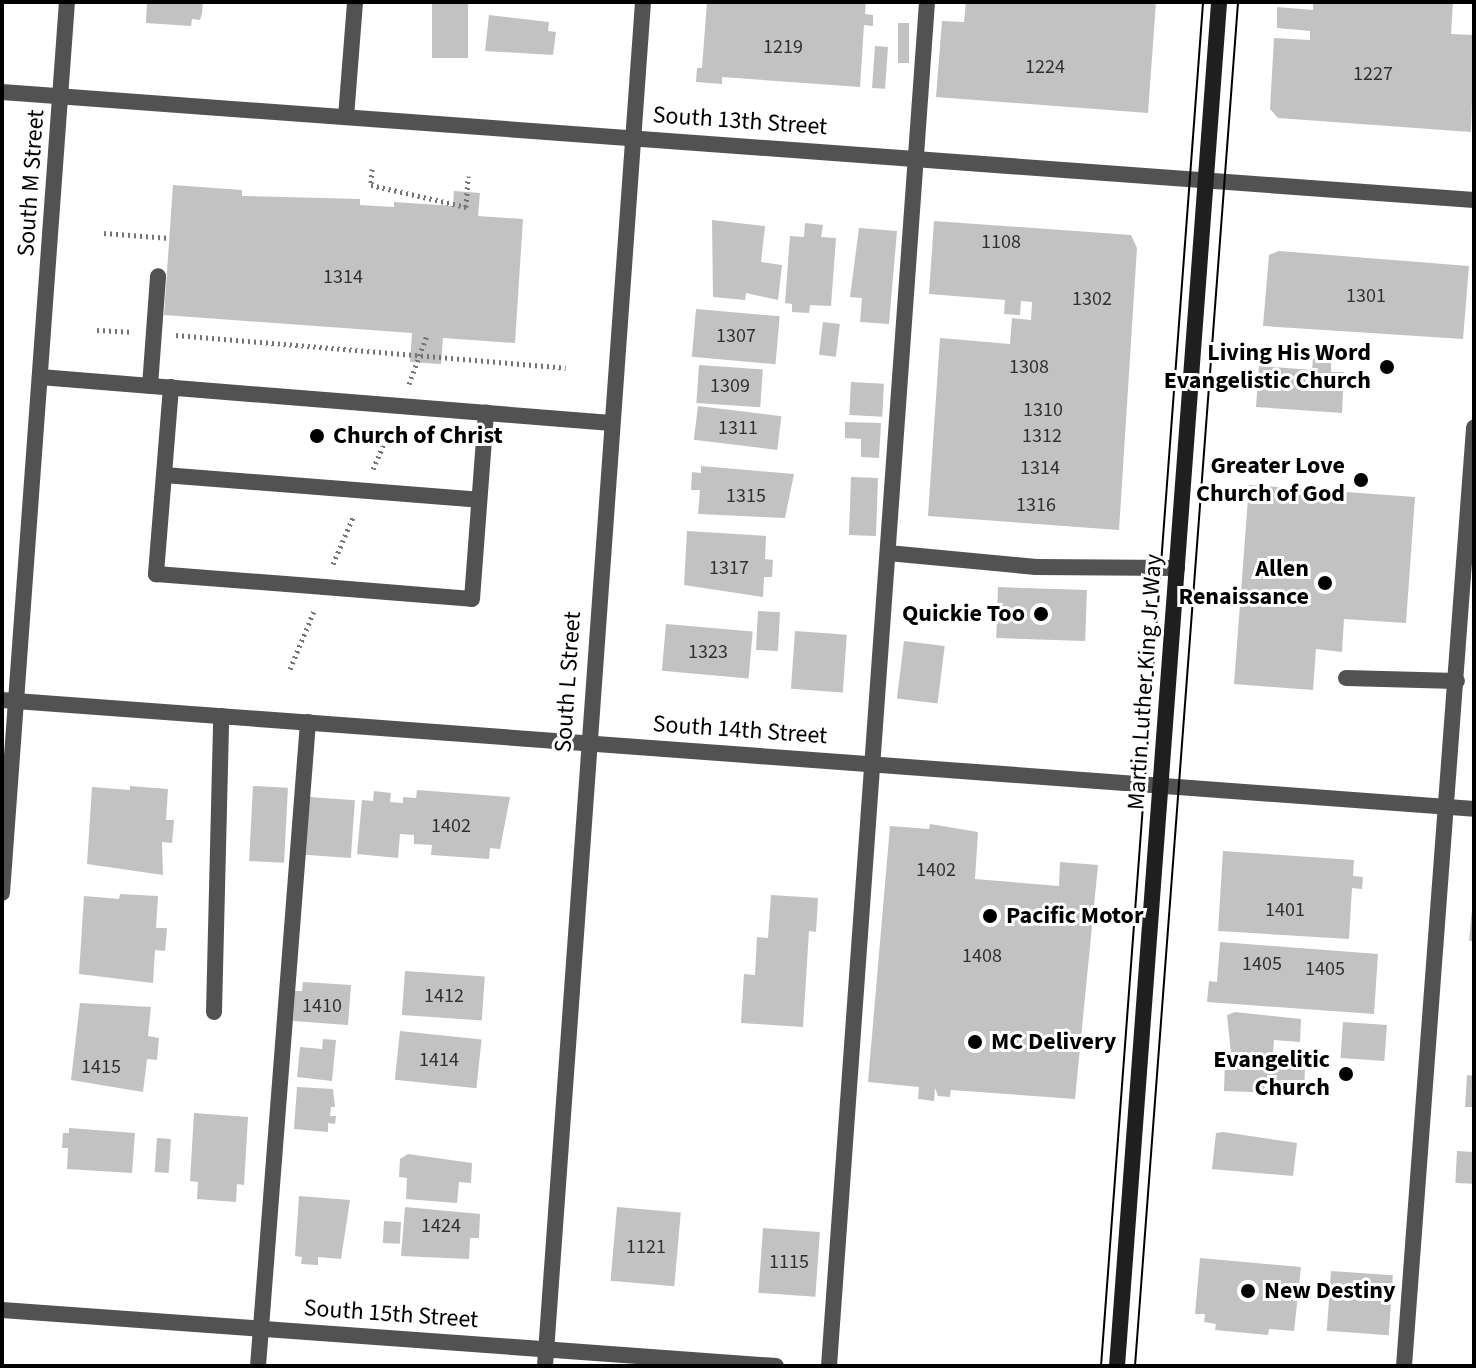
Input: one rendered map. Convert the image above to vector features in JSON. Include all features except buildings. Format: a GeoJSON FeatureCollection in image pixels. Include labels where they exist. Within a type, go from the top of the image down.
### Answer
{"type":"FeatureCollection","features":[{"type":"Feature","properties":{"kind":"main road","name":"Martin Luther King Jr Way"},"geometry":{"type":"LineString","coordinates":[[1117,1366],[1219,2]]}},
{"type":"Feature","properties":{"kind":"street","name":"South M Street"},"geometry":{"type":"LineString","coordinates":[[2,893],[9,700],[40,377],[67,2]]}},
{"type":"Feature","properties":{"kind":"street"},"geometry":{"type":"LineString","coordinates":[[346,117],[355,2]]}},
{"type":"Feature","properties":{"kind":"street","name":"South L Street"},"geometry":{"type":"LineString","coordinates":[[546,1358],[643,2]]}},
{"type":"Feature","properties":{"kind":"street"},"geometry":{"type":"LineString","coordinates":[[829,1366],[927,2]]}},
{"type":"Feature","properties":{"kind":"street","name":"South 13th Street"},"geometry":{"type":"LineString","coordinates":[[2,92],[1474,200]]}},
{"type":"Feature","properties":{"kind":"street"},"geometry":{"type":"LineString","coordinates":[[150,386],[158,276]]}},
{"type":"Feature","properties":{"kind":"street"},"geometry":{"type":"LineString","coordinates":[[40,377],[611,423]]}},
{"type":"Feature","properties":{"kind":"street"},"geometry":{"type":"LineString","coordinates":[[171,387],[156,574],[472,599],[486,413]]}},
{"type":"Feature","properties":{"kind":"street"},"geometry":{"type":"LineString","coordinates":[[1404,1366],[1474,428]]}},
{"type":"Feature","properties":{"kind":"street"},"geometry":{"type":"LineString","coordinates":[[164,475],[479,500]]}},
{"type":"Feature","properties":{"kind":"street"},"geometry":{"type":"LineString","coordinates":[[888,553],[1036,567],[1177,568]]}},
{"type":"Feature","properties":{"kind":"street"},"geometry":{"type":"LineString","coordinates":[[1346,678],[1457,681]]}},
{"type":"Feature","properties":{"kind":"street","name":"South 14th Street"},"geometry":{"type":"LineString","coordinates":[[9,700],[1474,809]]}},
{"type":"Feature","properties":{"kind":"street"},"geometry":{"type":"LineString","coordinates":[[214,1012],[221,716]]}},
{"type":"Feature","properties":{"kind":"street"},"geometry":{"type":"LineString","coordinates":[[258,1366],[308,722]]}},
{"type":"Feature","properties":{"kind":"street","name":"South 15th Street"},"geometry":{"type":"LineString","coordinates":[[2,1310],[260,1329],[546,1358],[776,1366]]}},
{"type":"Feature","properties":{"kind":"path"},"geometry":{"type":"LineString","coordinates":[[372,169],[371,185],[466,207],[468,176]]}},
{"type":"Feature","properties":{"kind":"path"},"geometry":{"type":"LineString","coordinates":[[104,233],[170,238]]}},
{"type":"Feature","properties":{"kind":"path"},"geometry":{"type":"LineString","coordinates":[[97,330],[566,368]]}},
{"type":"Feature","properties":{"kind":"tram line"},"geometry":{"type":"LineString","coordinates":[[1101,1366],[1203,2]]}},
{"type":"Feature","properties":{"kind":"tram line"},"geometry":{"type":"LineString","coordinates":[[1135,1366],[1238,2]]}},
{"type":"Feature","properties":{"kind":"place","name":"Living His Word Evangelistic Church"},"geometry":{"type":"Point","coordinates":[1387,367]}},
{"type":"Feature","properties":{"kind":"place","name":"Church of Christ"},"geometry":{"type":"Point","coordinates":[317,436]}},
{"type":"Feature","properties":{"kind":"place","name":"Greater Love Church of God"},"geometry":{"type":"Point","coordinates":[1361,480]}},
{"type":"Feature","properties":{"kind":"place","name":"Allen Renaissance"},"geometry":{"type":"Point","coordinates":[1325,583]}},
{"type":"Feature","properties":{"kind":"place","name":"Quickie Too"},"geometry":{"type":"Point","coordinates":[1041,614]}},
{"type":"Feature","properties":{"kind":"place","name":"Pacific Motor"},"geometry":{"type":"Point","coordinates":[990,916]}},
{"type":"Feature","properties":{"kind":"place","name":"MC Delivery"},"geometry":{"type":"Point","coordinates":[975,1042]}},
{"type":"Feature","properties":{"kind":"place","name":"Evangelitic Church"},"geometry":{"type":"Point","coordinates":[1346,1074]}},
{"type":"Feature","properties":{"kind":"place","name":"New Destiny"},"geometry":{"type":"Point","coordinates":[1248,1291]}}]}
